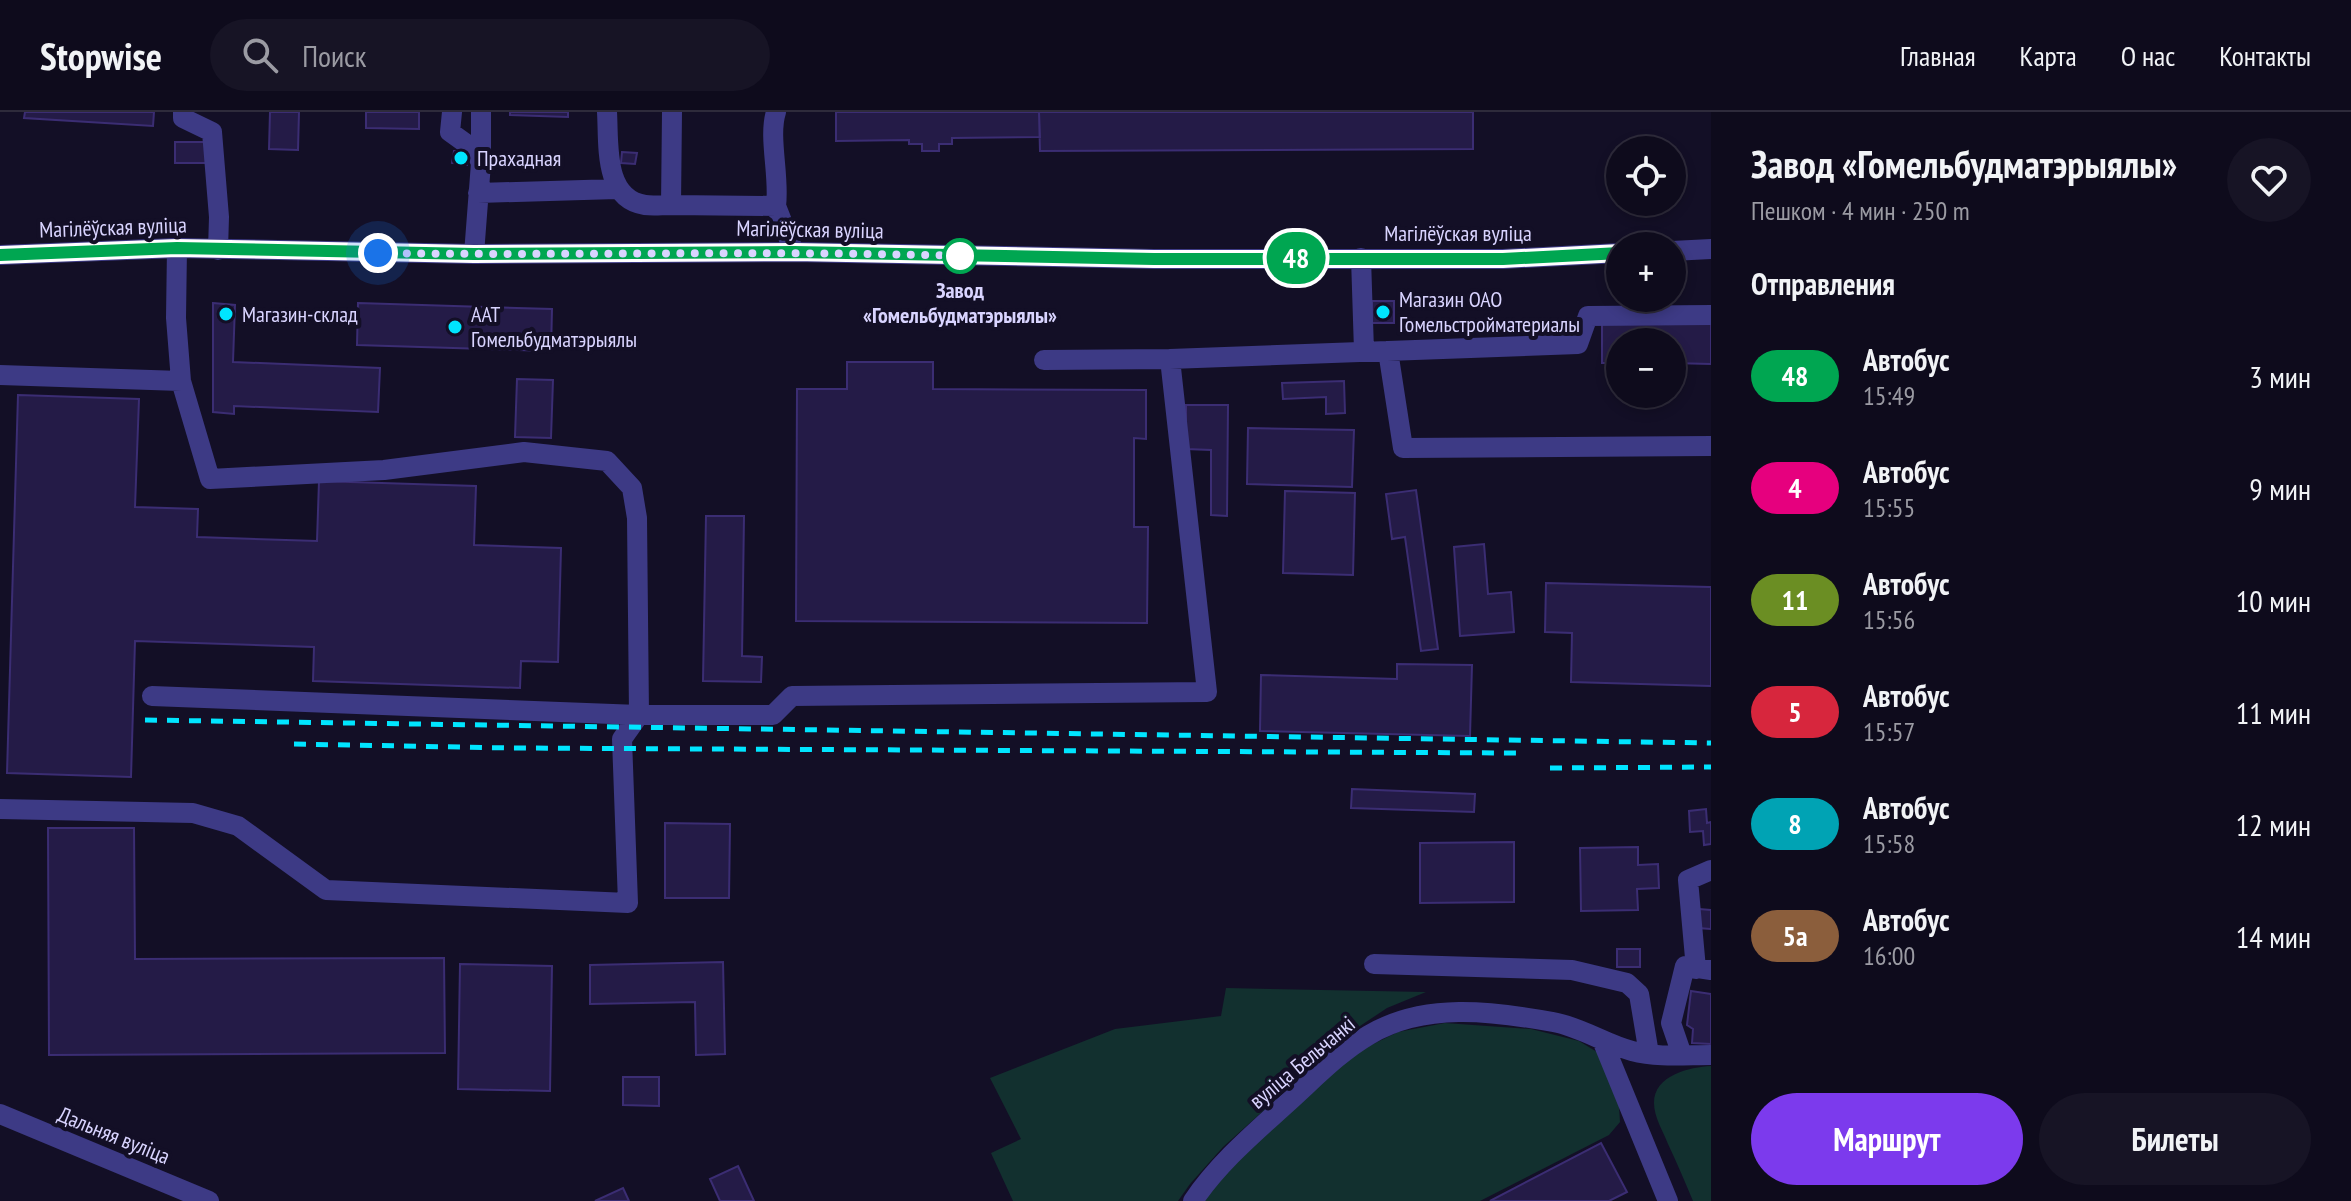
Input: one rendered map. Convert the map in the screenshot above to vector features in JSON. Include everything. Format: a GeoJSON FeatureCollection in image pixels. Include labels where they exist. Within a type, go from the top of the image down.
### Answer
{"type":"FeatureCollection","features":[{"type":"Feature","properties":{"kind":"street"},"geometry":{"type":"LineString","coordinates":[[183,112],[183,118],[212,132],[218,250]]}},
{"type":"Feature","properties":{"kind":"street"},"geometry":{"type":"LineString","coordinates":[[452,112],[450,132],[475,150],[481,163]]}},
{"type":"Feature","properties":{"kind":"street"},"geometry":{"type":"LineString","coordinates":[[474,254],[481,163],[481,112]]}},
{"type":"Feature","properties":{"kind":"street"},"geometry":{"type":"LineString","coordinates":[[607,112],[611,168],[617,189],[627,200],[644,205],[776,206]]}},
{"type":"Feature","properties":{"kind":"street"},"geometry":{"type":"LineString","coordinates":[[671,205],[672,112]]}},
{"type":"Feature","properties":{"kind":"street"},"geometry":{"type":"LineString","coordinates":[[776,112],[773,131],[779,185],[776,206],[794,252]]}},
{"type":"Feature","properties":{"kind":"street"},"geometry":{"type":"LineString","coordinates":[[478,193],[617,189]]}},
{"type":"Feature","properties":{"kind":"street"},"geometry":{"type":"LineString","coordinates":[[0,809],[193,813],[238,826],[326,890],[628,903],[622,739],[639,715],[637,518],[632,488],[607,461],[524,452],[384,470],[210,479],[181,381],[176,318],[177,248]]}},
{"type":"Feature","properties":{"kind":"street","name":"Магілёўская вуліца"},"geometry":{"type":"LineString","coordinates":[[0,255],[177,248],[474,254],[794,252],[1154,259],[1503,259],[1606,254]]}},
{"type":"Feature","properties":{"kind":"street"},"geometry":{"type":"LineString","coordinates":[[1686,250],[1711,249]]}},
{"type":"Feature","properties":{"kind":"street"},"geometry":{"type":"LineString","coordinates":[[1361,258],[1364,351]]}},
{"type":"Feature","properties":{"kind":"street"},"geometry":{"type":"LineString","coordinates":[[1044,360],[1170,359],[1578,344],[1588,316],[1711,315]]}},
{"type":"Feature","properties":{"kind":"street"},"geometry":{"type":"LineString","coordinates":[[1388,351],[1403,448],[1711,446]]}},
{"type":"Feature","properties":{"kind":"street"},"geometry":{"type":"LineString","coordinates":[[152,696],[639,715],[773,715],[792,696],[1207,692],[1170,359]]}},
{"type":"Feature","properties":{"kind":"street"},"geometry":{"type":"LineString","coordinates":[[0,375],[181,381]]}},
{"type":"Feature","properties":{"kind":"street"},"geometry":{"type":"LineString","coordinates":[[1682,1055],[1671,1023],[1685,966],[1704,969],[1688,880],[1711,870]]}},
{"type":"Feature","properties":{"kind":"street"},"geometry":{"type":"LineString","coordinates":[[1374,964],[1572,970],[1627,983],[1639,994],[1649,1054]]}},
{"type":"Feature","properties":{"kind":"street","name":"вуліца Бельчанкі"},"geometry":{"type":"LineString","coordinates":[[1193,1201],[1237,1149],[1325,1069],[1368,1035],[1414,1016],[1470,1012],[1554,1022],[1649,1054],[1711,1055]]}},
{"type":"Feature","properties":{"kind":"street"},"geometry":{"type":"LineString","coordinates":[[1602,1040],[1668,1201]]}},
{"type":"Feature","properties":{"kind":"street","name":"Дальняя вуліца"},"geometry":{"type":"LineString","coordinates":[[0,1114],[209,1201]]}},
{"type":"Feature","properties":{"kind":"green space"},"geometry":{"type":"Polygon","coordinates":[[[1226,988],[1426,992],[1387,1008],[1351,1032],[1223,1147],[1178,1201],[1013,1201],[991,1153],[1021,1139],[990,1078],[1115,1029],[1221,1016],[1226,988]]]}},
{"type":"Feature","properties":{"kind":"green space"},"geometry":{"type":"Polygon","coordinates":[[[1445,1023],[1531,1029],[1579,1041],[1597,1052],[1619,1106],[1620,1122],[1609,1135],[1480,1201],[1203,1201],[1230,1168],[1333,1071],[1365,1048],[1398,1032],[1445,1023]]]}},
{"type":"Feature","properties":{"kind":"green space"},"geometry":{"type":"Polygon","coordinates":[[[1711,1066],[1711,1201],[1693,1201],[1659,1124],[1654,1103],[1656,1093],[1666,1079],[1693,1068],[1711,1066]]]}},
{"type":"Feature","properties":{"kind":"building"},"geometry":{"type":"Polygon","coordinates":[[[25,112],[154,112],[153,126],[24,118],[25,112]]]}},
{"type":"Feature","properties":{"kind":"building"},"geometry":{"type":"Polygon","coordinates":[[[270,112],[299,112],[298,150],[269,149],[270,112]]]}},
{"type":"Feature","properties":{"kind":"building"},"geometry":{"type":"Polygon","coordinates":[[[366,112],[419,112],[419,129],[366,128],[366,112]]]}},
{"type":"Feature","properties":{"kind":"building"},"geometry":{"type":"Polygon","coordinates":[[[510,112],[568,112],[568,117],[510,115],[510,112]]]}},
{"type":"Feature","properties":{"kind":"building"},"geometry":{"type":"Polygon","coordinates":[[[836,112],[1039,112],[1040,137],[952,138],[952,144],[939,144],[939,151],[922,151],[922,144],[909,144],[909,140],[836,141],[836,112]]]}},
{"type":"Feature","properties":{"kind":"building"},"geometry":{"type":"Polygon","coordinates":[[[1039,112],[1473,112],[1473,149],[1040,151],[1039,112]]]}},
{"type":"Feature","properties":{"kind":"building"},"geometry":{"type":"Polygon","coordinates":[[[175,142],[207,142],[207,163],[175,163],[175,142]]]}},
{"type":"Feature","properties":{"kind":"building","name":"Прахадная"},"geometry":{"type":"Polygon","coordinates":[[[454,151],[469,152],[467,165],[452,163],[454,151]]]}},
{"type":"Feature","properties":{"kind":"building","name":"Прахадная"},"geometry":{"type":"Polygon","coordinates":[[[622,152],[637,153],[635,164],[621,163],[622,152]]]}},
{"type":"Feature","properties":{"kind":"building","name":"Магазин ОАО Гомельстройматериалы"},"geometry":{"type":"Polygon","coordinates":[[[1372,301],[1394,301],[1394,323],[1372,323],[1372,301]]]}},
{"type":"Feature","properties":{"kind":"building"},"geometry":{"type":"Polygon","coordinates":[[[213,303],[235,305],[233,362],[380,368],[378,412],[234,406],[234,414],[213,412],[213,303]]]}},
{"type":"Feature","properties":{"kind":"building","name":"ААТ Гомельбудматэрыялы"},"geometry":{"type":"Polygon","coordinates":[[[358,303],[552,309],[551,351],[357,345],[358,303]]]}},
{"type":"Feature","properties":{"kind":"building"},"geometry":{"type":"Polygon","coordinates":[[[1602,319],[1711,319],[1711,364],[1686,363],[1686,328],[1606,328],[1606,363],[1602,363],[1602,319]]]}},
{"type":"Feature","properties":{"kind":"building"},"geometry":{"type":"Polygon","coordinates":[[[847,362],[933,362],[933,389],[1146,390],[1146,439],[1134,438],[1134,527],[1148,527],[1147,623],[796,621],[797,389],[847,389],[847,362]]]}},
{"type":"Feature","properties":{"kind":"building"},"geometry":{"type":"Polygon","coordinates":[[[517,379],[553,380],[551,438],[515,437],[517,379]]]}},
{"type":"Feature","properties":{"kind":"building"},"geometry":{"type":"Polygon","coordinates":[[[1344,381],[1345,413],[1326,414],[1326,397],[1283,399],[1282,383],[1344,381]]]}},
{"type":"Feature","properties":{"kind":"building"},"geometry":{"type":"Polygon","coordinates":[[[18,395],[139,399],[135,507],[198,509],[197,537],[317,541],[319,481],[476,486],[474,545],[561,548],[558,662],[521,661],[520,688],[313,681],[314,647],[135,641],[131,777],[7,773],[18,395]]]}},
{"type":"Feature","properties":{"kind":"building"},"geometry":{"type":"Polygon","coordinates":[[[1186,405],[1228,405],[1227,516],[1211,515],[1211,450],[1186,449],[1186,405]]]}},
{"type":"Feature","properties":{"kind":"building"},"geometry":{"type":"Polygon","coordinates":[[[1248,428],[1354,430],[1352,487],[1247,484],[1248,428]]]}},
{"type":"Feature","properties":{"kind":"building"},"geometry":{"type":"Polygon","coordinates":[[[1416,490],[1438,649],[1421,651],[1405,537],[1392,539],[1386,494],[1416,490]]]}},
{"type":"Feature","properties":{"kind":"building"},"geometry":{"type":"Polygon","coordinates":[[[1285,491],[1355,493],[1353,575],[1283,573],[1285,491]]]}},
{"type":"Feature","properties":{"kind":"building"},"geometry":{"type":"Polygon","coordinates":[[[706,516],[744,516],[742,656],[762,657],[761,682],[703,681],[706,516]]]}},
{"type":"Feature","properties":{"kind":"building"},"geometry":{"type":"Polygon","coordinates":[[[1484,544],[1488,594],[1511,592],[1514,632],[1460,636],[1454,547],[1484,544]]]}},
{"type":"Feature","properties":{"kind":"building"},"geometry":{"type":"Polygon","coordinates":[[[1546,583],[1711,587],[1711,686],[1571,682],[1572,633],[1545,632],[1546,583]]]}},
{"type":"Feature","properties":{"kind":"building"},"geometry":{"type":"Polygon","coordinates":[[[1397,664],[1472,665],[1470,736],[1260,731],[1261,675],[1397,679],[1397,664]]]}},
{"type":"Feature","properties":{"kind":"building"},"geometry":{"type":"Polygon","coordinates":[[[1352,789],[1475,794],[1474,812],[1351,808],[1352,789]]]}},
{"type":"Feature","properties":{"kind":"building"},"geometry":{"type":"Polygon","coordinates":[[[1706,809],[1707,823],[1711,822],[1711,844],[1704,845],[1703,831],[1690,832],[1689,811],[1706,809]]]}},
{"type":"Feature","properties":{"kind":"building"},"geometry":{"type":"Polygon","coordinates":[[[665,823],[730,824],[729,898],[665,898],[665,823]]]}},
{"type":"Feature","properties":{"kind":"building"},"geometry":{"type":"Polygon","coordinates":[[[48,828],[134,828],[135,959],[444,958],[445,1053],[49,1055],[48,828]]]}},
{"type":"Feature","properties":{"kind":"building"},"geometry":{"type":"Polygon","coordinates":[[[1514,842],[1514,902],[1420,903],[1420,843],[1514,842]]]}},
{"type":"Feature","properties":{"kind":"building"},"geometry":{"type":"Polygon","coordinates":[[[1638,847],[1638,865],[1658,864],[1659,888],[1637,889],[1638,910],[1581,911],[1580,848],[1638,847]]]}},
{"type":"Feature","properties":{"kind":"building"},"geometry":{"type":"Polygon","coordinates":[[[1699,909],[1711,910],[1711,929],[1698,928],[1699,909]]]}},
{"type":"Feature","properties":{"kind":"building"},"geometry":{"type":"Polygon","coordinates":[[[1617,949],[1640,949],[1640,967],[1617,967],[1617,949]]]}},
{"type":"Feature","properties":{"kind":"building"},"geometry":{"type":"Polygon","coordinates":[[[723,962],[725,1054],[696,1055],[695,1002],[590,1004],[590,965],[723,962]]]}},
{"type":"Feature","properties":{"kind":"building"},"geometry":{"type":"Polygon","coordinates":[[[460,964],[552,966],[550,1091],[458,1089],[460,964]]]}},
{"type":"Feature","properties":{"kind":"building"},"geometry":{"type":"Polygon","coordinates":[[[1691,991],[1711,994],[1711,1044],[1692,1043],[1693,1029],[1687,1025],[1691,991]]]}},
{"type":"Feature","properties":{"kind":"building"},"geometry":{"type":"Polygon","coordinates":[[[623,1077],[659,1077],[659,1106],[623,1105],[623,1077]]]}},
{"type":"Feature","properties":{"kind":"building"},"geometry":{"type":"Polygon","coordinates":[[[1601,1143],[1627,1192],[1609,1201],[1490,1201],[1601,1143]]]}},
{"type":"Feature","properties":{"kind":"building"},"geometry":{"type":"Polygon","coordinates":[[[738,1166],[754,1201],[720,1201],[710,1179],[738,1166]]]}},
{"type":"Feature","properties":{"kind":"building"},"geometry":{"type":"Polygon","coordinates":[[[623,1188],[629,1201],[595,1201],[623,1188]]]}},
{"type":"Feature","properties":{"kind":"railway"},"geometry":{"type":"LineString","coordinates":[[145,720],[1711,743]]}},
{"type":"Feature","properties":{"kind":"railway"},"geometry":{"type":"LineString","coordinates":[[294,744],[511,748],[1518,753]]}},
{"type":"Feature","properties":{"kind":"railway"},"geometry":{"type":"LineString","coordinates":[[1550,768],[1711,767]]}},
{"type":"Feature","properties":{"kind":"bus line","name":"48"},"geometry":{"type":"LineString","coordinates":[[0,255],[177,248],[474,254],[794,252],[1154,259],[1503,259],[1606,254]]}},
{"type":"Feature","properties":{"kind":"place","name":"Прахадная"},"geometry":{"type":"Point","coordinates":[461,158]}},
{"type":"Feature","properties":{"kind":"place","name":"Завод «Гомельбудматэрыялы»"},"geometry":{"type":"Point","coordinates":[960,256]}},
{"type":"Feature","properties":{"kind":"place","name":"Магазин ОАО Гомельстройматериалы"},"geometry":{"type":"Point","coordinates":[1383,312]}},
{"type":"Feature","properties":{"kind":"place","name":"Магазин-склад"},"geometry":{"type":"Point","coordinates":[226,314]}},
{"type":"Feature","properties":{"kind":"place","name":"ААТ Гомельбудматэрыялы"},"geometry":{"type":"Point","coordinates":[455,327]}},
{"type":"Feature","properties":{"kind":"route"},"geometry":{"type":"LineString","coordinates":[[378,253],[794,252],[963,256],[960,256]]}}]}
